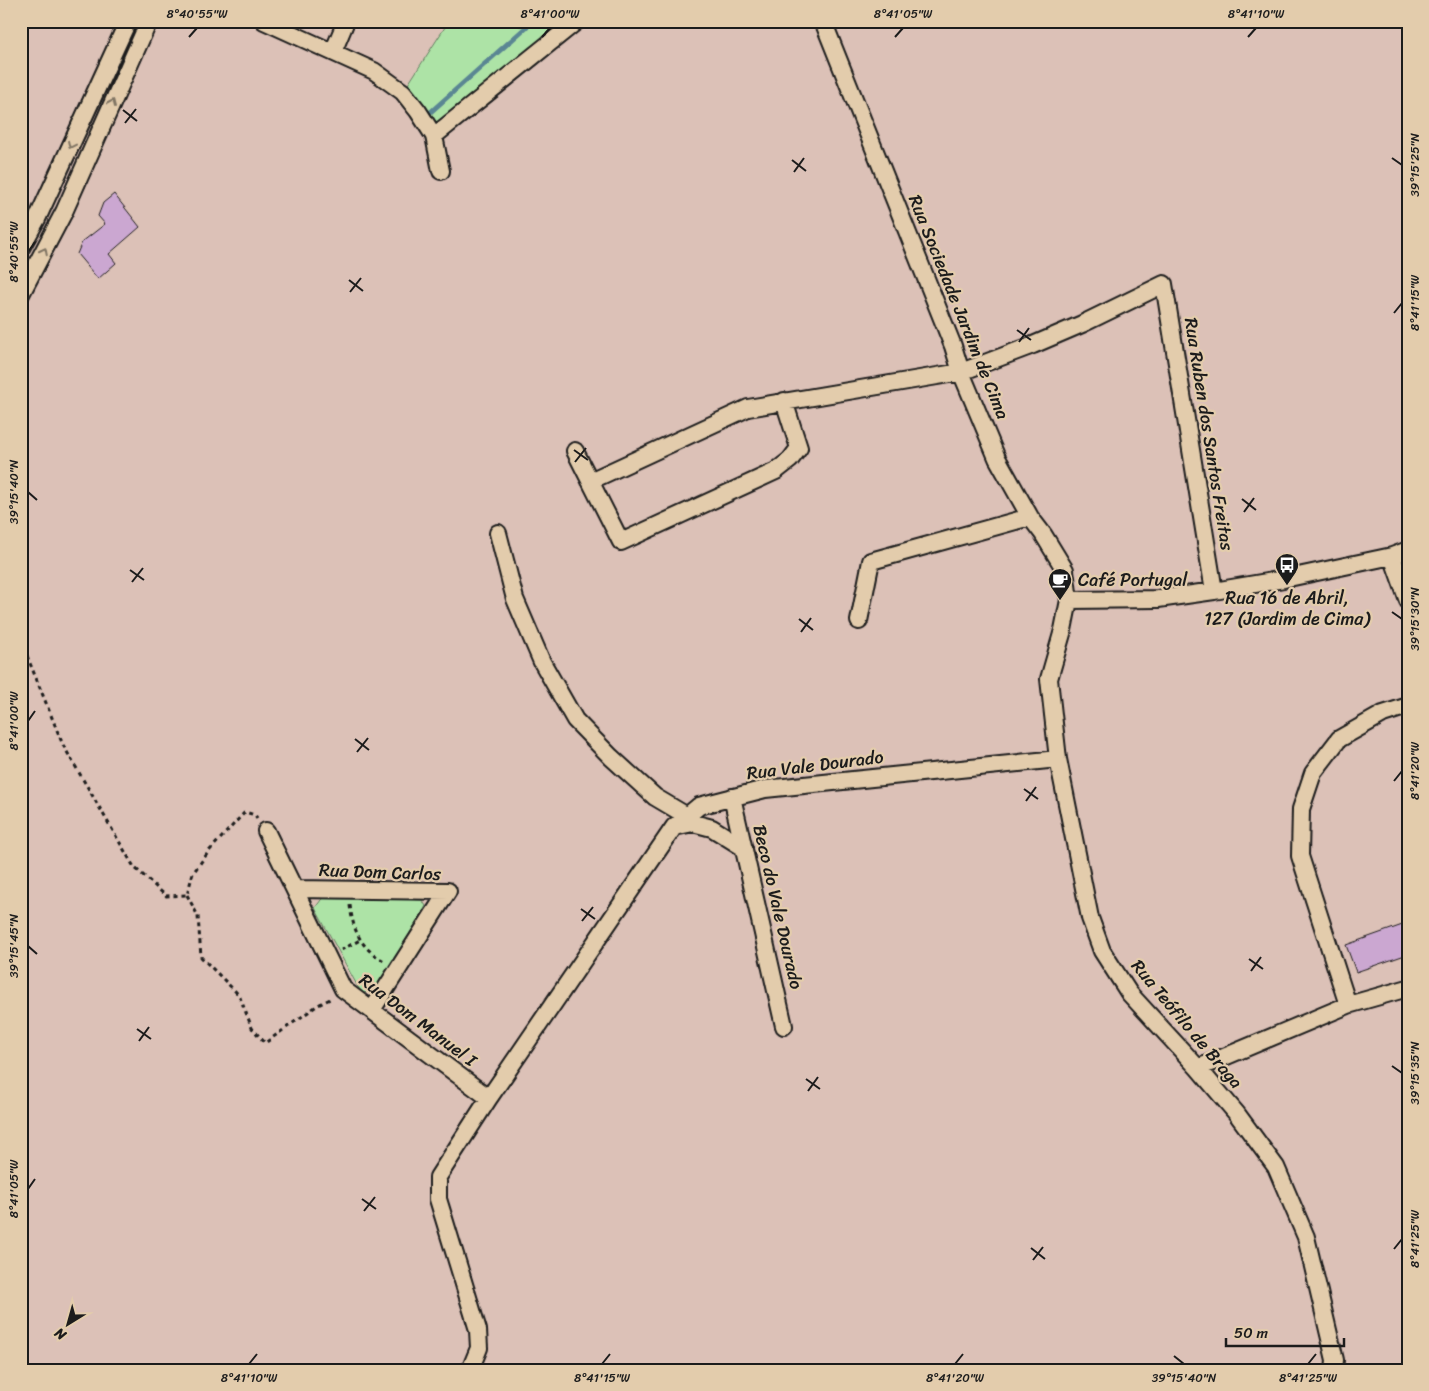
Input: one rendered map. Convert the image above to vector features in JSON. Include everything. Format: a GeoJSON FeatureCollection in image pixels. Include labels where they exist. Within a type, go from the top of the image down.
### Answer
{"type":"FeatureCollection","features":[{"type":"Feature","properties":{"kind":"street"},"geometry":{"type":"LineString","coordinates":[[21,248],[37,219],[128,21]]}},
{"type":"Feature","properties":{"kind":"street"},"geometry":{"type":"LineString","coordinates":[[21,294],[64,212],[149,21]]}},
{"type":"Feature","properties":{"kind":"street"},"geometry":{"type":"LineString","coordinates":[[264,21],[374,71],[403,92],[434,136],[441,171]]}},
{"type":"Feature","properties":{"kind":"street"},"geometry":{"type":"LineString","coordinates":[[333,52],[346,21]]}},
{"type":"Feature","properties":{"kind":"street"},"geometry":{"type":"LineString","coordinates":[[434,136],[577,21]]}},
{"type":"Feature","properties":{"kind":"street","name":"Rua Sociedade Jardim de Cima"},"geometry":{"type":"LineString","coordinates":[[823,21],[949,337],[961,372],[997,458],[1030,517],[1065,570],[1069,600]]}},
{"type":"Feature","properties":{"kind":"street","name":"Rua Ruben dos Santos Freitas"},"geometry":{"type":"LineString","coordinates":[[961,372],[1082,324],[1164,284],[1214,591]]}},
{"type":"Feature","properties":{"kind":"street"},"geometry":{"type":"LineString","coordinates":[[590,481],[748,408],[961,372]]}},
{"type":"Feature","properties":{"kind":"street"},"geometry":{"type":"LineString","coordinates":[[575,451],[621,542],[776,471],[790,460],[799,448],[784,401]]}},
{"type":"Feature","properties":{"kind":"street"},"geometry":{"type":"LineString","coordinates":[[859,621],[871,560],[1030,517]]}},
{"type":"Feature","properties":{"kind":"street"},"geometry":{"type":"LineString","coordinates":[[498,534],[515,598],[542,662],[575,720],[611,758],[681,822],[712,828],[744,848]]}},
{"type":"Feature","properties":{"kind":"street"},"geometry":{"type":"LineString","coordinates":[[1069,600],[1158,599],[1214,591],[1392,556],[1408,550]]}},
{"type":"Feature","properties":{"kind":"street"},"geometry":{"type":"LineString","coordinates":[[1392,556],[1408,601]]}},
{"type":"Feature","properties":{"kind":"street","name":"Rua Teófilo de Braga"},"geometry":{"type":"LineString","coordinates":[[1069,600],[1063,630],[1049,678],[1058,759],[1090,918],[1102,951],[1129,993],[1198,1068],[1236,1114],[1276,1168],[1306,1237],[1335,1360],[1334,1370]]}},
{"type":"Feature","properties":{"kind":"street"},"geometry":{"type":"LineString","coordinates":[[1348,1005],[1300,856],[1301,808],[1313,773],[1339,739],[1383,714],[1408,706]]}},
{"type":"Feature","properties":{"kind":"street","name":"Rua Vale Dourado"},"geometry":{"type":"LineString","coordinates":[[470,1370],[479,1348],[478,1330],[438,1200],[438,1177],[489,1098],[681,822],[699,806],[765,789],[1058,759]]}},
{"type":"Feature","properties":{"kind":"street","name":"Beco do Vale Dourado"},"geometry":{"type":"LineString","coordinates":[[732,797],[784,1026]]}},
{"type":"Feature","properties":{"kind":"street","name":"Rua Dom Manuel I"},"geometry":{"type":"LineString","coordinates":[[266,831],[343,989],[489,1098]]}},
{"type":"Feature","properties":{"kind":"street","name":"Rua Dom Carlos"},"geometry":{"type":"LineString","coordinates":[[295,889],[448,892],[372,1010]]}},
{"type":"Feature","properties":{"kind":"street"},"geometry":{"type":"LineString","coordinates":[[1198,1068],[1348,1005],[1407,990]]}},
{"type":"Feature","properties":{"kind":"path"},"geometry":{"type":"LineString","coordinates":[[486,21],[522,24],[526,21]]}},
{"type":"Feature","properties":{"kind":"path"},"geometry":{"type":"LineString","coordinates":[[21,641],[63,745],[134,867],[166,896],[188,895]]}},
{"type":"Feature","properties":{"kind":"path"},"geometry":{"type":"LineString","coordinates":[[266,831],[254,815],[245,812],[210,850],[193,873],[188,895],[198,916],[201,957],[239,996],[252,1028],[265,1042],[318,1005],[347,992]]}},
{"type":"Feature","properties":{"kind":"path"},"geometry":{"type":"LineString","coordinates":[[349,896],[354,928],[360,940],[371,953],[392,964]]}},
{"type":"Feature","properties":{"kind":"path"},"geometry":{"type":"LineString","coordinates":[[338,952],[360,940]]}},
{"type":"Feature","properties":{"kind":"green space"},"geometry":{"type":"Polygon","coordinates":[[[449,21],[577,21],[434,136],[403,92],[449,21]]]}},
{"type":"Feature","properties":{"kind":"green space"},"geometry":{"type":"Polygon","coordinates":[[[328,896],[422,900],[426,906],[376,990],[363,993],[358,987],[315,908],[321,900],[328,896]]]}},
{"type":"Feature","properties":{"kind":"building"},"geometry":{"type":"Polygon","coordinates":[[[114,194],[140,227],[109,254],[116,263],[98,279],[77,254],[82,242],[105,224],[98,216],[103,203],[114,194]]]}},
{"type":"Feature","properties":{"kind":"building"},"geometry":{"type":"Polygon","coordinates":[[[1408,923],[1408,954],[1356,972],[1346,945],[1408,923]]]}},
{"type":"Feature","properties":{"kind":"waterway"},"geometry":{"type":"LineString","coordinates":[[425,117],[533,21]]}},
{"type":"Feature","properties":{"kind":"place","name":"Rua 16 de Abril, 127 (Jardim de Cima)"},"geometry":{"type":"Point","coordinates":[1287,586]}},
{"type":"Feature","properties":{"kind":"place","name":"Café Portugal"},"geometry":{"type":"Point","coordinates":[1060,601]}}]}
